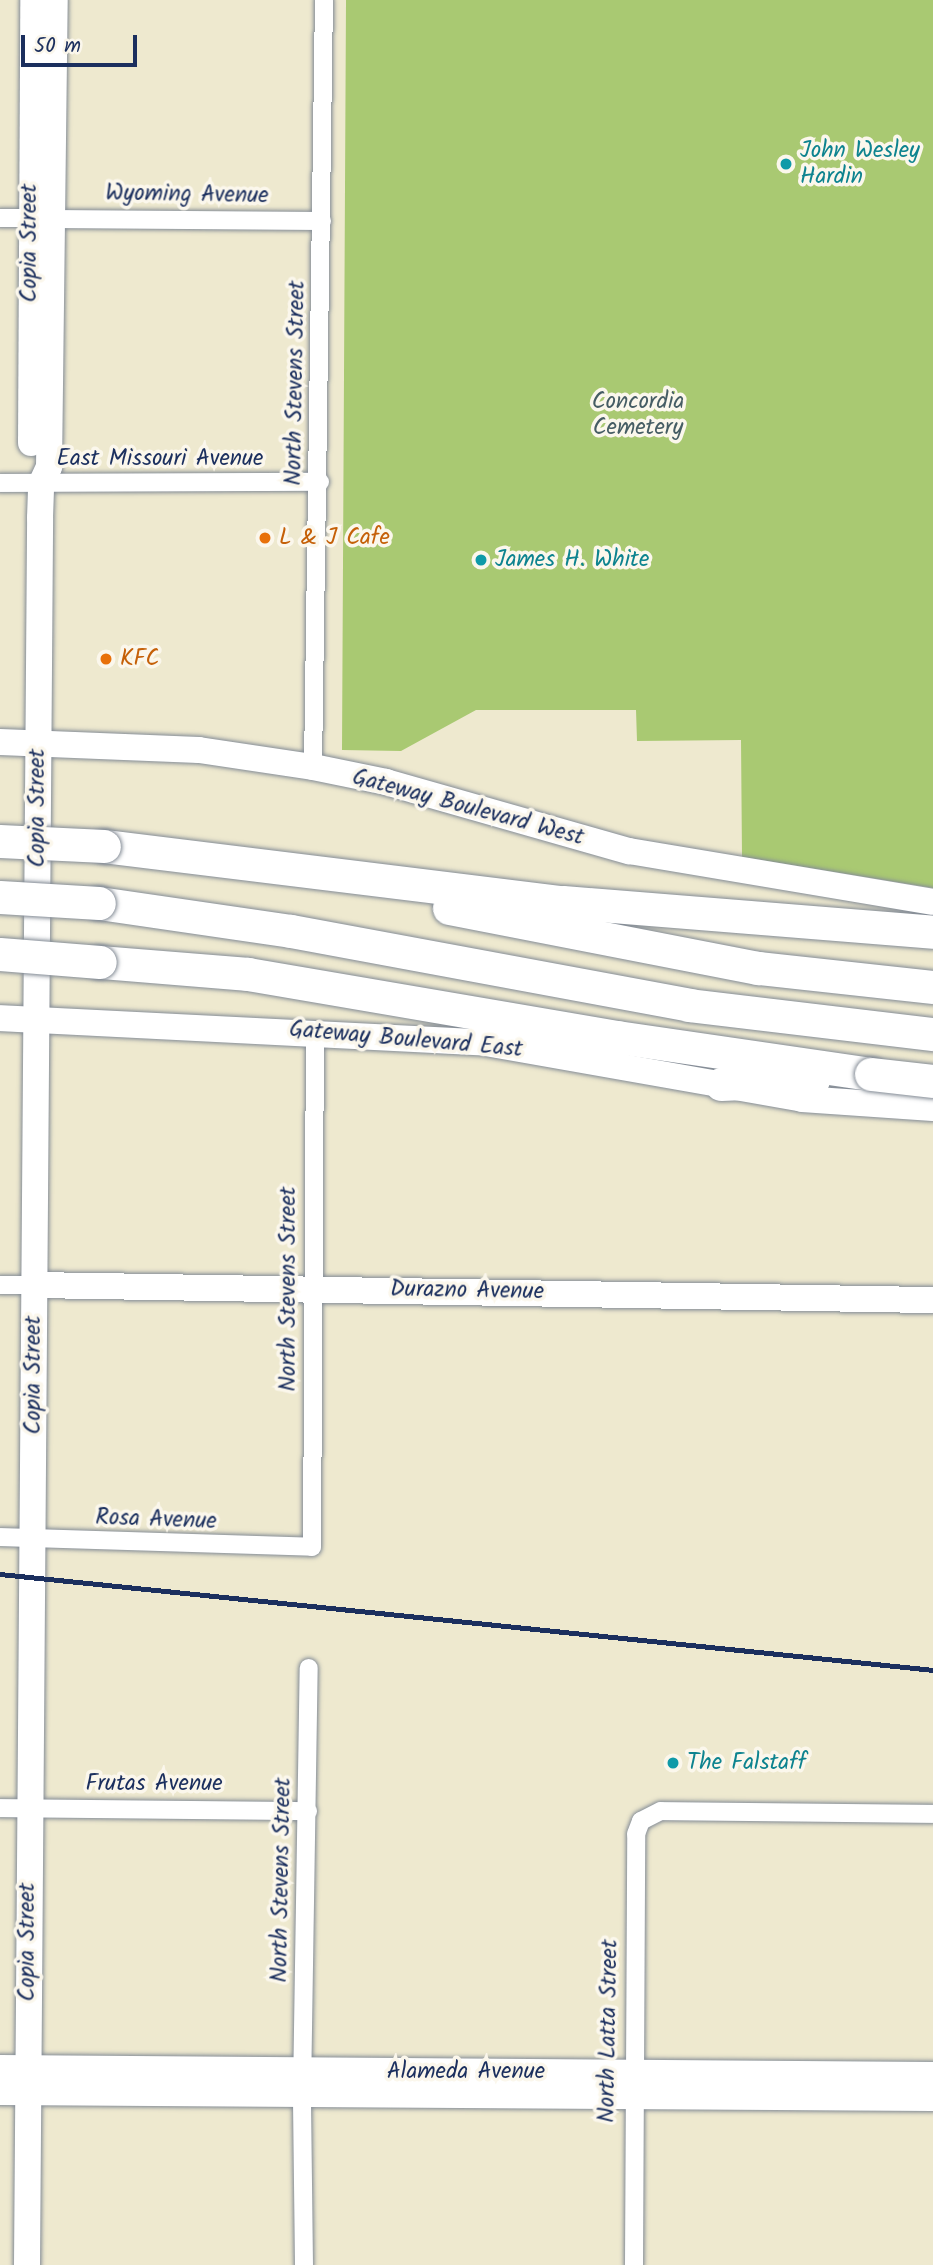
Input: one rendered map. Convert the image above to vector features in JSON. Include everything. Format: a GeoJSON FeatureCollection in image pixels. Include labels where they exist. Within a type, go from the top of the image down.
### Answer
{"type":"FeatureCollection","features":[{"type":"Feature","properties":{"kind":"highway"},"geometry":{"type":"LineString","coordinates":[[0,841],[104,846],[792,923],[933,932]]}},
{"type":"Feature","properties":{"kind":"highway"},"geometry":{"type":"LineString","coordinates":[[269,866],[412,900],[703,959],[835,979],[933,987]]}},
{"type":"Feature","properties":{"kind":"highway"},"geometry":{"type":"LineString","coordinates":[[0,897],[99,903],[291,930],[702,1007],[933,1034]]}},
{"type":"Feature","properties":{"kind":"highway"},"geometry":{"type":"LineString","coordinates":[[0,954],[299,982],[617,1037],[933,1081]]}},
{"type":"Feature","properties":{"kind":"highway"},"geometry":{"type":"LineString","coordinates":[[721,1084],[933,1075]]}},
{"type":"Feature","properties":{"kind":"main road","name":"Copia Street"},"geometry":{"type":"LineString","coordinates":[[33,0],[41,218]]}},
{"type":"Feature","properties":{"kind":"main road","name":"Copia Street"},"geometry":{"type":"LineString","coordinates":[[27,2265],[40,484],[32,466],[41,218],[55,0]]}},
{"type":"Feature","properties":{"kind":"main road","name":"Gateway Boulevard West"},"geometry":{"type":"LineString","coordinates":[[0,742],[199,750],[313,767],[386,782],[629,851],[933,902]]}},
{"type":"Feature","properties":{"kind":"main road","name":"Gateway Boulevard East"},"geometry":{"type":"LineString","coordinates":[[0,1018],[315,1031],[480,1042],[862,1107],[933,1108]]}},
{"type":"Feature","properties":{"kind":"main road","name":"Durazno Avenue"},"geometry":{"type":"LineString","coordinates":[[34,1285],[933,1300]]}},
{"type":"Feature","properties":{"kind":"main road","name":"Alameda Avenue"},"geometry":{"type":"LineString","coordinates":[[0,2068],[27,2080],[632,2084],[933,2075]]}},
{"type":"Feature","properties":{"kind":"main road","name":"Alameda Avenue"},"geometry":{"type":"LineString","coordinates":[[0,2092],[27,2080]]}},
{"type":"Feature","properties":{"kind":"main road","name":"Alameda Avenue"},"geometry":{"type":"LineString","coordinates":[[632,2084],[933,2098]]}},
{"type":"Feature","properties":{"kind":"street","name":"North Stevens Street"},"geometry":{"type":"LineString","coordinates":[[313,767],[320,482],[324,0]]}},
{"type":"Feature","properties":{"kind":"street","name":"Wyoming Avenue"},"geometry":{"type":"LineString","coordinates":[[0,218],[322,221]]}},
{"type":"Feature","properties":{"kind":"street","name":"East Missouri Avenue"},"geometry":{"type":"LineString","coordinates":[[0,483],[320,482]]}},
{"type":"Feature","properties":{"kind":"street","name":"North Stevens Street"},"geometry":{"type":"LineString","coordinates":[[312,1547],[315,1031]]}},
{"type":"Feature","properties":{"kind":"street","name":"Durazno Avenue"},"geometry":{"type":"LineString","coordinates":[[0,1285],[34,1285]]}},
{"type":"Feature","properties":{"kind":"street","name":"Rosa Avenue"},"geometry":{"type":"LineString","coordinates":[[0,1537],[312,1547]]}},
{"type":"Feature","properties":{"kind":"street","name":"North Stevens Street"},"geometry":{"type":"LineString","coordinates":[[304,2265],[302,2082],[309,1668]]}},
{"type":"Feature","properties":{"kind":"street","name":"Frutas Avenue"},"geometry":{"type":"LineString","coordinates":[[0,1808],[308,1811]]}},
{"type":"Feature","properties":{"kind":"street","name":"North Latta Street"},"geometry":{"type":"LineString","coordinates":[[634,2265],[632,2084],[636,1834],[641,1821],[661,1811],[933,1814]]}},
{"type":"Feature","properties":{"kind":"green space","name":"Concordia Cemetery"},"geometry":{"type":"Polygon","coordinates":[[[346,0],[933,0],[933,888],[742,857],[741,740],[637,741],[636,710],[476,710],[401,751],[342,750],[346,0]]]}},
{"type":"Feature","properties":{"kind":"railway"},"geometry":{"type":"LineString","coordinates":[[0,1574],[933,1670]]}},
{"type":"Feature","properties":{"kind":"place","name":"John Wesley Hardin"},"geometry":{"type":"Point","coordinates":[786,164]}},
{"type":"Feature","properties":{"kind":"place","name":"L & J Cafe"},"geometry":{"type":"Point","coordinates":[265,538]}},
{"type":"Feature","properties":{"kind":"place","name":"James H. White"},"geometry":{"type":"Point","coordinates":[481,560]}},
{"type":"Feature","properties":{"kind":"place","name":"KFC"},"geometry":{"type":"Point","coordinates":[106,659]}},
{"type":"Feature","properties":{"kind":"place","name":"The Falstaff"},"geometry":{"type":"Point","coordinates":[673,1763]}}]}
